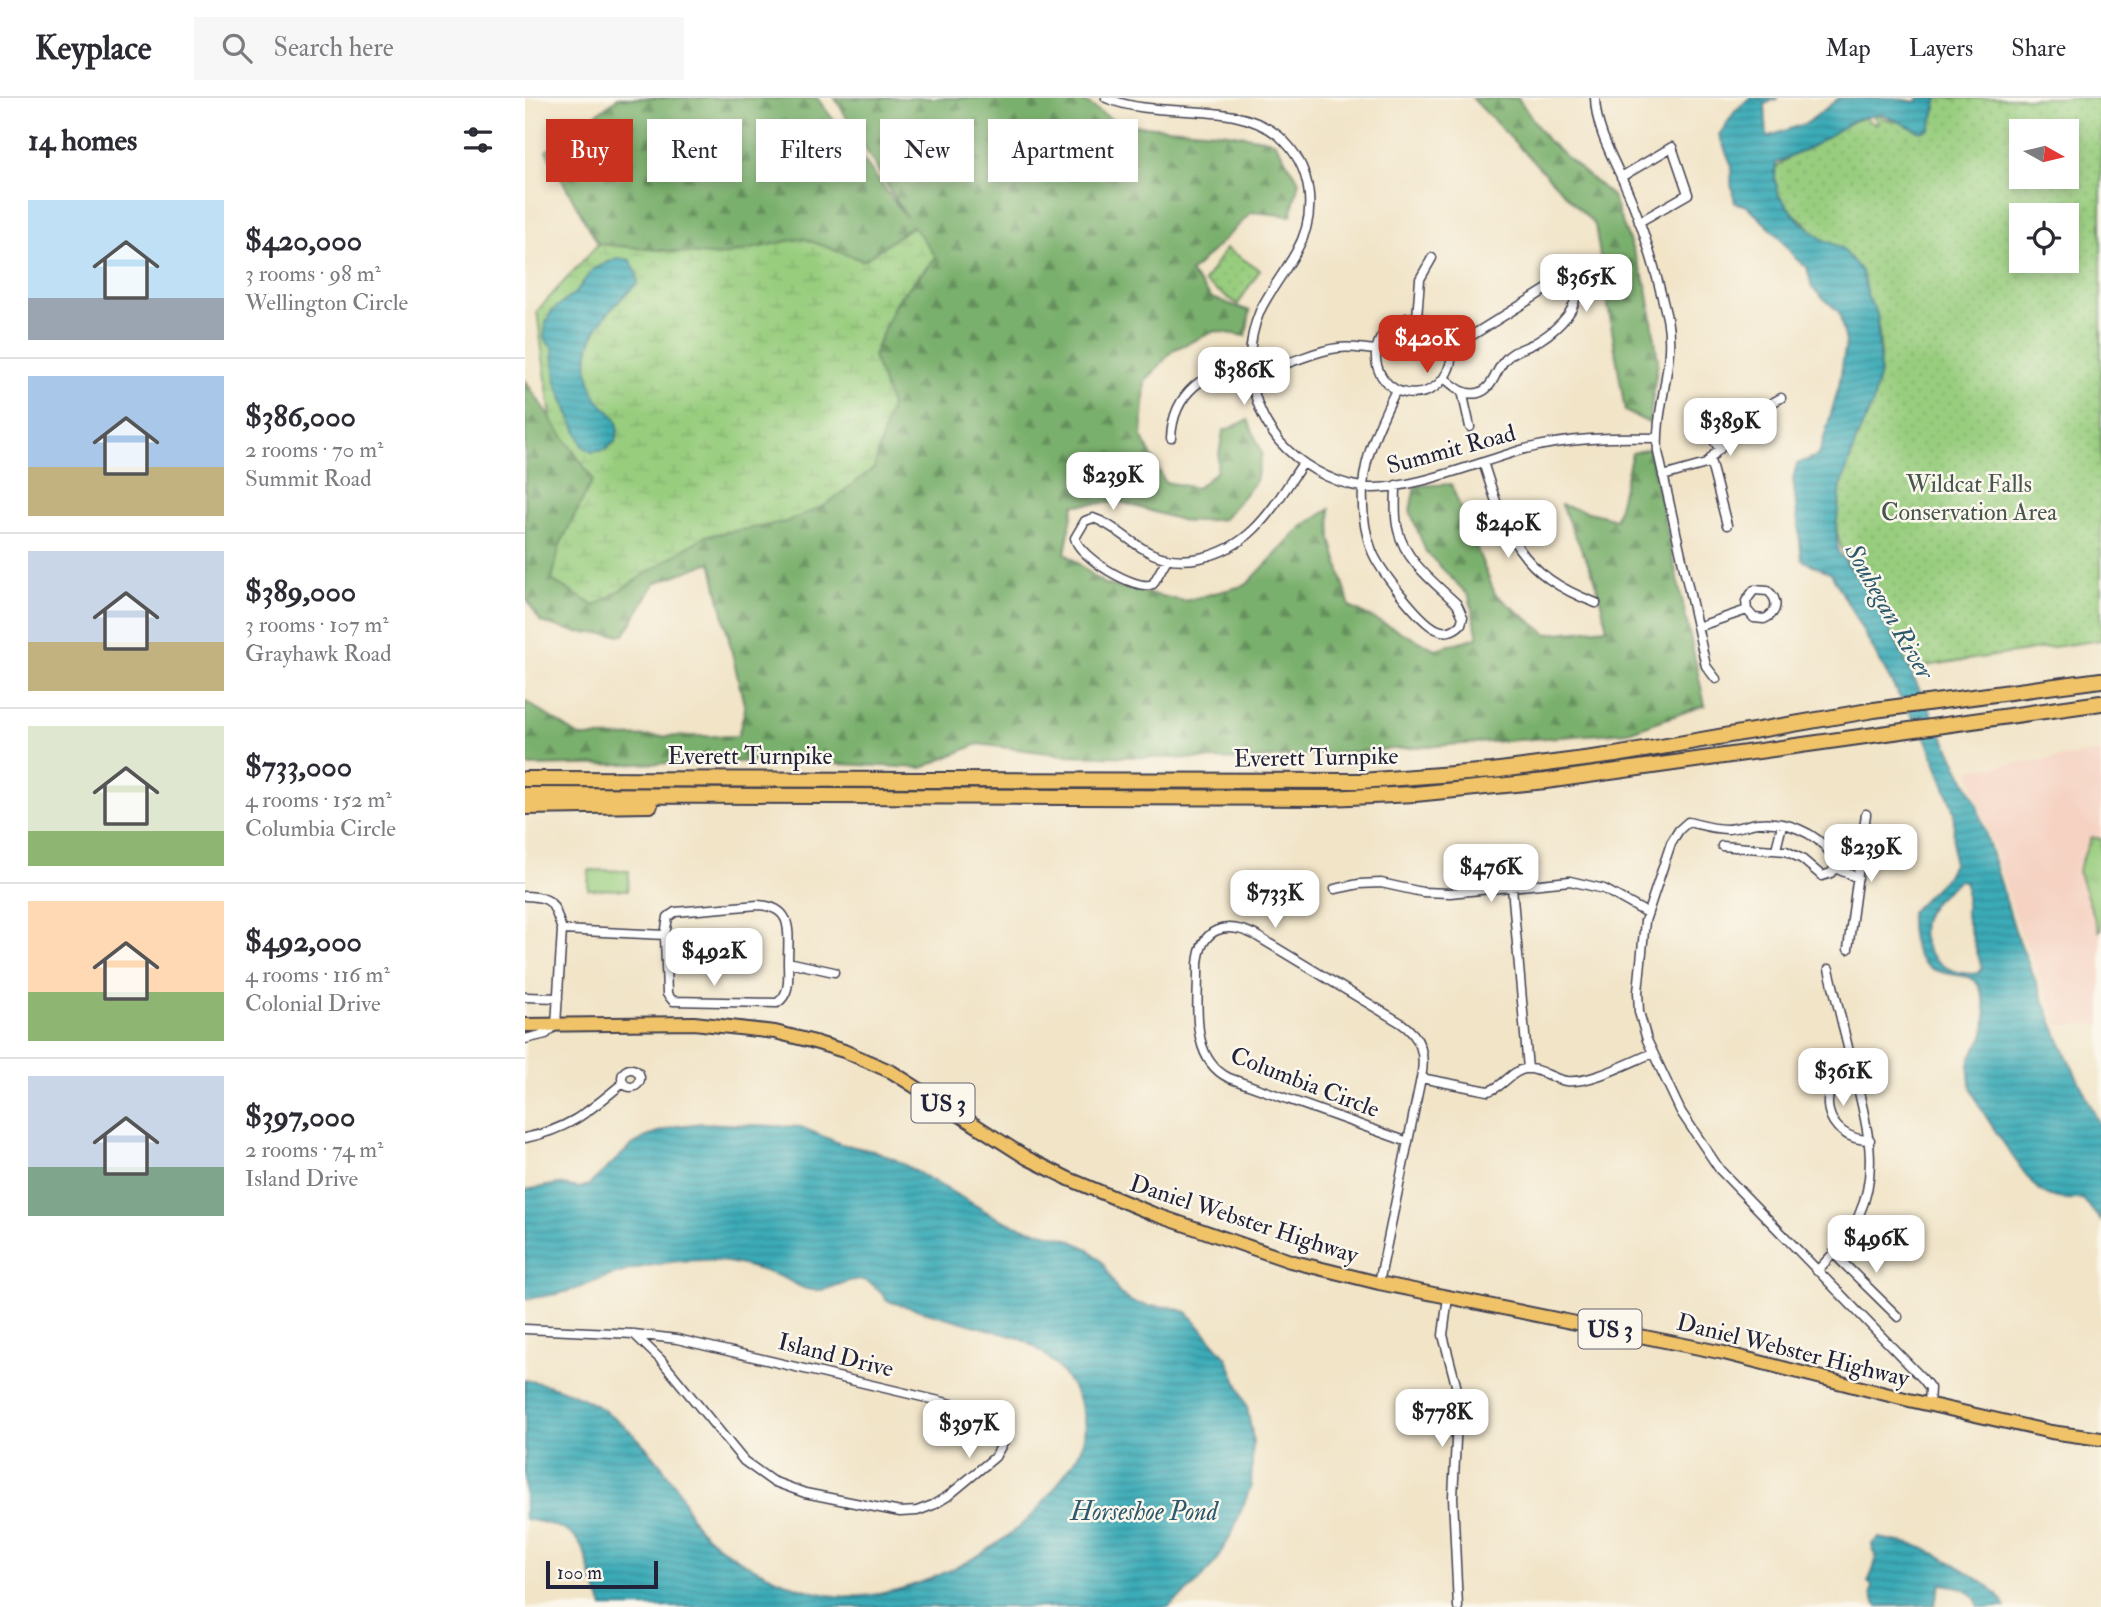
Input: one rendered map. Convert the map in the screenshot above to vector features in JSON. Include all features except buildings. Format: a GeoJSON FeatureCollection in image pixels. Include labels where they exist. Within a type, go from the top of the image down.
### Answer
{"type":"FeatureCollection","features":[{"type":"Feature","properties":{"kind":"highway","name":"Everett Turnpike"},"geometry":{"type":"LineString","coordinates":[[525,779],[1361,780],[1492,771],[1615,755],[1874,710],[2101,680]]}},
{"type":"Feature","properties":{"kind":"highway","name":"Everett Turnpike"},"geometry":{"type":"LineString","coordinates":[[525,795],[1328,798],[1415,794],[1546,781],[2101,703]]}},
{"type":"Feature","properties":{"kind":"highway"},"geometry":{"type":"LineString","coordinates":[[525,807],[684,804],[711,796]]}},
{"type":"Feature","properties":{"kind":"main road","name":"Daniel Webster Highway"},"geometry":{"type":"LineString","coordinates":[[525,1025],[665,1022],[723,1024],[775,1032],[843,1051],[892,1072],[1027,1158],[1101,1193],[1290,1261],[1379,1283],[1724,1353],[2051,1432],[2101,1439]]}},
{"type":"Feature","properties":{"kind":"street","name":"Summit Road"},"geometry":{"type":"LineString","coordinates":[[1106,98],[1145,108],[1221,113],[1249,118],[1276,134],[1297,157],[1309,192],[1307,227],[1296,253],[1259,314],[1253,334],[1249,366],[1257,399],[1268,425],[1283,446],[1303,463],[1341,482],[1363,488],[1395,485],[1567,440],[1657,438]]}},
{"type":"Feature","properties":{"kind":"street"},"geometry":{"type":"LineString","coordinates":[[1595,98],[1600,127],[1639,222],[1663,302],[1669,335],[1668,360],[1657,438],[1663,476],[1706,666],[1716,678]]}},
{"type":"Feature","properties":{"kind":"street"},"geometry":{"type":"LineString","coordinates":[[1621,177],[1672,147],[1688,194],[1639,222]]}},
{"type":"Feature","properties":{"kind":"street"},"geometry":{"type":"LineString","coordinates":[[1417,318],[1420,279],[1431,258]]}},
{"type":"Feature","properties":{"kind":"street"},"geometry":{"type":"LineString","coordinates":[[1444,378],[1462,391],[1473,393],[1486,389],[1506,358],[1541,338],[1570,312],[1575,302],[1575,291],[1565,283],[1555,284],[1471,336],[1449,344]]}},
{"type":"Feature","properties":{"kind":"street"},"geometry":{"type":"LineString","coordinates":[[1417,318],[1437,326],[1449,344],[1451,364],[1435,388],[1422,394],[1409,394],[1388,385],[1379,374],[1375,350],[1388,328],[1402,320],[1417,318]]}},
{"type":"Feature","properties":{"kind":"street"},"geometry":{"type":"LineString","coordinates":[[1171,438],[1179,403],[1190,388],[1216,373],[1249,366],[1282,365],[1340,348],[1375,350]]}},
{"type":"Feature","properties":{"kind":"street"},"geometry":{"type":"LineString","coordinates":[[1395,485],[1397,524],[1403,546],[1418,566],[1460,609],[1462,621],[1455,629],[1441,631],[1431,626],[1381,569],[1368,538],[1363,488],[1372,446],[1396,390]]}},
{"type":"Feature","properties":{"kind":"street"},"geometry":{"type":"LineString","coordinates":[[1462,391],[1470,427]]}},
{"type":"Feature","properties":{"kind":"street"},"geometry":{"type":"LineString","coordinates":[[1663,476],[1698,467],[1710,460],[1753,413],[1781,398]]}},
{"type":"Feature","properties":{"kind":"street"},"geometry":{"type":"LineString","coordinates":[[1714,404],[1710,413],[1711,434],[1720,449]]}},
{"type":"Feature","properties":{"kind":"street"},"geometry":{"type":"LineString","coordinates":[[1710,460],[1727,525]]}},
{"type":"Feature","properties":{"kind":"street"},"geometry":{"type":"LineString","coordinates":[[1483,462],[1502,519],[1520,551],[1537,570],[1555,584],[1596,603]]}},
{"type":"Feature","properties":{"kind":"street"},"geometry":{"type":"LineString","coordinates":[[1167,559],[1153,584],[1142,586],[1096,562],[1080,550],[1075,538],[1085,521],[1093,518],[1167,559],[1191,560],[1219,555],[1242,542],[1263,521],[1303,463]]}},
{"type":"Feature","properties":{"kind":"street"},"geometry":{"type":"LineString","coordinates":[[1697,626],[1747,610]]}},
{"type":"Feature","properties":{"kind":"street"},"geometry":{"type":"LineString","coordinates":[[1848,949],[1866,814]]}},
{"type":"Feature","properties":{"kind":"street"},"geometry":{"type":"LineString","coordinates":[[1835,868],[1833,858],[1817,838],[1805,831],[1760,823],[1723,829],[1688,822],[1671,843],[1647,913],[1637,992],[1643,1029],[1681,1112],[1709,1156],[1731,1183],[1923,1379],[1930,1388],[1929,1404]]}},
{"type":"Feature","properties":{"kind":"street"},"geometry":{"type":"LineString","coordinates":[[1776,849],[1781,825]]}},
{"type":"Feature","properties":{"kind":"street"},"geometry":{"type":"LineString","coordinates":[[1722,846],[1776,849],[1798,857],[1820,875],[1828,875],[1835,868]]}},
{"type":"Feature","properties":{"kind":"street"},"geometry":{"type":"LineString","coordinates":[[1835,868],[1858,878]]}},
{"type":"Feature","properties":{"kind":"street"},"geometry":{"type":"LineString","coordinates":[[1335,889],[1381,883],[1441,894],[1579,882],[1604,889],[1647,913]]}},
{"type":"Feature","properties":{"kind":"street"},"geometry":{"type":"LineString","coordinates":[[1512,887],[1528,1069]]}},
{"type":"Feature","properties":{"kind":"street"},"geometry":{"type":"LineString","coordinates":[[525,896],[546,897],[555,907],[562,930],[556,1025],[546,1034],[525,1039]]}},
{"type":"Feature","properties":{"kind":"street"},"geometry":{"type":"LineString","coordinates":[[770,906],[781,912],[787,923],[788,961],[784,998],[777,1003],[673,1000],[667,994],[665,935],[669,917],[675,912],[770,906]]}},
{"type":"Feature","properties":{"kind":"street","name":"Columbia Circle"},"geometry":{"type":"LineString","coordinates":[[1379,1283],[1408,1142],[1421,1078],[1422,1048],[1415,1034],[1401,1023],[1245,930],[1228,927],[1212,933],[1202,944],[1198,964],[1200,1042],[1205,1056],[1215,1069],[1229,1078],[1408,1142]]}},
{"type":"Feature","properties":{"kind":"street"},"geometry":{"type":"LineString","coordinates":[[562,930],[665,935]]}},
{"type":"Feature","properties":{"kind":"street"},"geometry":{"type":"LineString","coordinates":[[788,961],[834,972]]}},
{"type":"Feature","properties":{"kind":"street"},"geometry":{"type":"LineString","coordinates":[[1817,1271],[1851,1230],[1866,1198],[1871,1159],[1870,1140],[1829,969]]}},
{"type":"Feature","properties":{"kind":"street"},"geometry":{"type":"LineString","coordinates":[[525,997],[558,998]]}},
{"type":"Feature","properties":{"kind":"street"},"geometry":{"type":"LineString","coordinates":[[1421,1078],[1488,1091],[1500,1086],[1515,1073],[1528,1069],[1566,1081],[1580,1080],[1653,1053]]}},
{"type":"Feature","properties":{"kind":"street"},"geometry":{"type":"LineString","coordinates":[[1853,1068],[1842,1074],[1832,1087],[1829,1094],[1829,1112],[1842,1132],[1856,1139],[1870,1140]]}},
{"type":"Feature","properties":{"kind":"street"},"geometry":{"type":"LineString","coordinates":[[525,1138],[560,1129],[575,1121],[623,1083]]}},
{"type":"Feature","properties":{"kind":"street"},"geometry":{"type":"LineString","coordinates":[[1833,1253],[1898,1318]]}},
{"type":"Feature","properties":{"kind":"street"},"geometry":{"type":"LineString","coordinates":[[1448,1297],[1443,1335],[1458,1402],[1453,1497],[1458,1607]]}},
{"type":"Feature","properties":{"kind":"street","name":"Island Drive"},"geometry":{"type":"LineString","coordinates":[[525,1329],[634,1334],[677,1339],[762,1357],[990,1413],[1002,1423],[1004,1441],[995,1457],[968,1480],[933,1505],[917,1511],[899,1512],[805,1493],[772,1481],[744,1461],[661,1360],[634,1334]]}},
{"type":"Feature","properties":{"kind":"shaded area"},"geometry":{"type":"Polygon","coordinates":[[[2101,752],[2101,1024],[2059,1025],[2017,922],[1969,770],[2101,752]]]}},
{"type":"Feature","properties":{"kind":"green space"},"geometry":{"type":"Polygon","coordinates":[[[618,98],[817,98],[833,119],[756,119],[756,182],[866,182],[866,164],[906,217],[885,182],[974,182],[974,119],[880,119],[880,173],[866,150],[866,119],[848,119],[835,98],[1079,98],[1111,119],[988,119],[988,182],[1138,182],[1138,126],[1228,133],[1274,141],[1299,181],[1291,216],[1252,212],[1190,273],[1212,298],[1250,311],[1246,336],[1215,331],[1173,350],[1145,382],[1142,437],[1165,482],[1197,488],[1216,472],[1223,431],[1248,420],[1262,453],[1256,481],[1224,519],[1187,522],[1121,502],[1074,505],[1065,553],[1104,584],[1184,601],[1246,585],[1302,527],[1330,509],[1331,539],[1350,607],[1435,649],[1478,637],[1469,596],[1426,552],[1410,511],[1415,486],[1451,484],[1495,594],[1547,634],[1607,628],[1595,578],[1561,505],[1616,519],[1632,453],[1649,449],[1705,705],[1628,732],[1242,760],[1063,755],[978,744],[922,768],[775,761],[525,766],[525,701],[581,737],[738,736],[745,709],[711,562],[655,583],[624,635],[576,632],[541,622],[525,597],[525,381],[593,479],[560,545],[595,605],[705,536],[786,522],[891,405],[873,356],[896,301],[936,258],[912,226],[863,261],[802,238],[720,256],[598,244],[563,182],[633,182],[633,119],[589,119],[618,98]]]}},
{"type":"Feature","properties":{"kind":"green space"},"geometry":{"type":"Polygon","coordinates":[[[1472,98],[1518,98],[1547,140],[1612,196],[1647,287],[1658,360],[1649,423],[1625,411],[1595,225],[1472,98]]]}},
{"type":"Feature","properties":{"kind":"green space","name":"Wildcat Falls Conservation Area"},"geometry":{"type":"Polygon","coordinates":[[[1937,98],[2101,98],[2101,640],[1906,669],[1901,659],[1902,651],[1891,642],[1873,591],[1849,564],[1842,551],[1836,528],[1837,490],[1879,367],[1881,352],[1878,326],[1840,247],[1825,243],[1819,238],[1784,204],[1772,181],[1777,167],[1788,158],[1841,125],[1866,117],[1876,124],[1878,122],[1872,115],[1880,113],[1882,118],[1892,121],[1934,112],[1936,108],[1933,104],[1937,98]]]}},
{"type":"Feature","properties":{"kind":"green space"},"geometry":{"type":"Polygon","coordinates":[[[913,226],[936,257],[896,301],[873,356],[891,405],[874,468],[824,506],[786,522],[705,536],[595,606],[552,580],[560,545],[593,479],[551,419],[537,311],[598,244],[719,256],[802,238],[863,261],[913,226]]]}},
{"type":"Feature","properties":{"kind":"green space"},"geometry":{"type":"Polygon","coordinates":[[[1226,248],[1260,270],[1238,304],[1204,282],[1226,248]]]}},
{"type":"Feature","properties":{"kind":"green space"},"geometry":{"type":"Polygon","coordinates":[[[2091,837],[2101,839],[2099,931],[2078,871],[2091,837]]]}},
{"type":"Feature","properties":{"kind":"green space"},"geometry":{"type":"Polygon","coordinates":[[[589,870],[629,871],[628,890],[588,889],[589,870]]]}},
{"type":"Feature","properties":{"kind":"water"},"geometry":{"type":"Polygon","coordinates":[[[1750,98],[1778,98],[1765,104],[1767,137],[1807,123],[1839,98],[1893,98],[1917,102],[1918,98],[1938,98],[1930,129],[1921,132],[1882,114],[1856,119],[1809,148],[1776,163],[1775,179],[1779,196],[1799,220],[1822,239],[1842,248],[1862,272],[1868,298],[1877,313],[1880,372],[1873,403],[1857,438],[1841,487],[1836,529],[1838,552],[1875,601],[1976,802],[2015,930],[2061,1044],[2101,1127],[2101,1221],[2083,1199],[2060,1198],[2038,1189],[2005,1145],[1979,1104],[1969,1078],[1970,1062],[1986,1022],[1979,986],[1973,979],[1940,972],[1928,966],[1918,956],[1912,939],[1910,913],[1946,877],[1953,864],[1954,812],[1928,742],[1899,696],[1831,573],[1802,560],[1793,478],[1797,464],[1819,455],[1839,386],[1846,342],[1839,312],[1812,288],[1807,267],[1795,258],[1778,236],[1747,206],[1735,203],[1731,183],[1732,166],[1719,135],[1736,110],[1750,98]],[[1959,880],[1940,896],[1925,916],[1922,928],[1923,940],[1935,959],[1944,966],[1967,974],[1979,973],[1982,968],[1966,916],[1966,882],[1959,880]]]}},
{"type":"Feature","properties":{"kind":"water"},"geometry":{"type":"Polygon","coordinates":[[[617,258],[630,260],[638,283],[599,325],[588,351],[587,365],[594,393],[615,418],[618,427],[615,442],[605,450],[592,452],[583,446],[556,383],[553,349],[544,338],[546,322],[552,311],[575,293],[592,270],[617,258]]]}},
{"type":"Feature","properties":{"kind":"water","name":"Horseshoe Pond"},"geometry":{"type":"Polygon","coordinates":[[[702,1123],[801,1127],[841,1144],[878,1152],[996,1217],[1014,1225],[1068,1239],[1089,1249],[1103,1263],[1119,1293],[1132,1302],[1187,1312],[1227,1358],[1247,1407],[1253,1439],[1251,1486],[1232,1533],[1216,1561],[1199,1582],[1168,1607],[603,1607],[582,1547],[575,1537],[548,1524],[525,1519],[525,1380],[550,1386],[593,1404],[630,1431],[676,1486],[695,1524],[721,1548],[776,1578],[829,1595],[853,1597],[904,1588],[955,1568],[978,1555],[1019,1527],[1037,1510],[1073,1463],[1083,1443],[1083,1414],[1077,1395],[1062,1372],[1040,1350],[1019,1338],[887,1301],[877,1288],[867,1281],[857,1280],[818,1290],[807,1289],[776,1275],[738,1264],[688,1260],[639,1268],[566,1292],[525,1299],[525,1190],[558,1184],[579,1188],[589,1185],[632,1145],[650,1135],[677,1126],[702,1123]]]}},
{"type":"Feature","properties":{"kind":"water"},"geometry":{"type":"Polygon","coordinates":[[[1879,1538],[1917,1546],[1952,1563],[1991,1589],[2005,1607],[1979,1607],[1965,1589],[1941,1584],[1934,1605],[1877,1606],[1871,1595],[1872,1586],[1868,1582],[1876,1561],[1872,1544],[1879,1538]]]}},
{"type":"Feature","properties":{"kind":"water label","name":"Souhegan River"},"geometry":{"type":"Point","coordinates":[1890,611]}}]}
